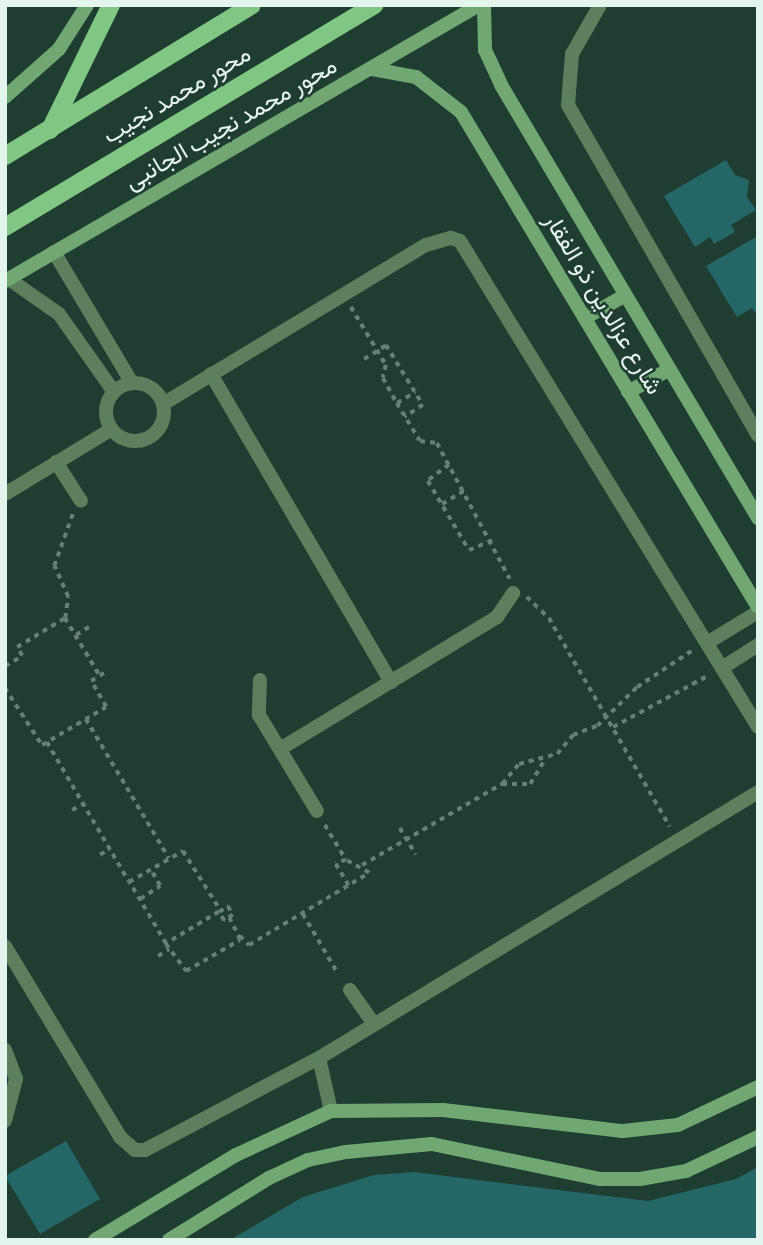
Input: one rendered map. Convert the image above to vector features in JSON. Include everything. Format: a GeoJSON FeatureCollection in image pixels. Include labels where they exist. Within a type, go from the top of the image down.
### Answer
{"type":"FeatureCollection","features":[{"type":"Feature","properties":{"kind":"main road"},"geometry":{"type":"LineString","coordinates":[[50,130],[111,5]]}},
{"type":"Feature","properties":{"kind":"main road","name":"محور محمد نجيب"},"geometry":{"type":"LineString","coordinates":[[5,156],[252,5]]}},
{"type":"Feature","properties":{"kind":"main road","name":"محور محمد نجيب"},"geometry":{"type":"LineString","coordinates":[[5,227],[374,5]]}},
{"type":"Feature","properties":{"kind":"street"},"geometry":{"type":"LineString","coordinates":[[5,97],[58,49],[86,5]]}},
{"type":"Feature","properties":{"kind":"street","name":"محور محمد نجيب الجانبى"},"geometry":{"type":"LineString","coordinates":[[7,280],[481,5]]}},
{"type":"Feature","properties":{"kind":"street","name":"شارع عزالدين ذو الفقار"},"geometry":{"type":"LineString","coordinates":[[481,5],[485,50],[492,68],[624,296],[758,518]]}},
{"type":"Feature","properties":{"kind":"street"},"geometry":{"type":"LineString","coordinates":[[600,5],[572,54],[568,106],[758,435]]}},
{"type":"Feature","properties":{"kind":"street","name":"شارع عزالدين ذو الفقار"},"geometry":{"type":"LineString","coordinates":[[372,69],[416,77],[461,112],[758,607]]}},
{"type":"Feature","properties":{"kind":"street"},"geometry":{"type":"LineString","coordinates":[[163,404],[426,245],[451,238],[460,242],[718,668],[758,727]]}},
{"type":"Feature","properties":{"kind":"street"},"geometry":{"type":"LineString","coordinates":[[54,252],[132,383]]}},
{"type":"Feature","properties":{"kind":"street"},"geometry":{"type":"LineString","coordinates":[[7,280],[58,314],[114,392]]}},
{"type":"Feature","properties":{"kind":"street"},"geometry":{"type":"LineString","coordinates":[[585,318],[624,296]]}},
{"type":"Feature","properties":{"kind":"street"},"geometry":{"type":"LineString","coordinates":[[628,392],[668,370]]}},
{"type":"Feature","properties":{"kind":"street"},"geometry":{"type":"LineString","coordinates":[[211,374],[391,682]]}},
{"type":"Feature","properties":{"kind":"street"},"geometry":{"type":"LineString","coordinates":[[132,383],[151,388],[163,404],[162,424],[148,438],[129,440],[112,429],[106,410],[114,392],[132,383]]}},
{"type":"Feature","properties":{"kind":"street"},"geometry":{"type":"LineString","coordinates":[[5,494],[112,429]]}},
{"type":"Feature","properties":{"kind":"street"},"geometry":{"type":"LineString","coordinates":[[56,462],[81,501]]}},
{"type":"Feature","properties":{"kind":"street"},"geometry":{"type":"LineString","coordinates":[[279,750],[506,611],[513,593]]}},
{"type":"Feature","properties":{"kind":"street"},"geometry":{"type":"LineString","coordinates":[[704,645],[758,612]]}},
{"type":"Feature","properties":{"kind":"street"},"geometry":{"type":"LineString","coordinates":[[718,668],[758,645]]}},
{"type":"Feature","properties":{"kind":"street"},"geometry":{"type":"LineString","coordinates":[[260,680],[259,715],[317,811]]}},
{"type":"Feature","properties":{"kind":"street"},"geometry":{"type":"LineString","coordinates":[[5,946],[120,1137],[135,1150],[156,1148],[319,1058],[676,838],[758,792]]}},
{"type":"Feature","properties":{"kind":"street"},"geometry":{"type":"LineString","coordinates":[[350,990],[374,1024]]}},
{"type":"Feature","properties":{"kind":"street"},"geometry":{"type":"LineString","coordinates":[[5,1050],[16,1079],[5,1121]]}},
{"type":"Feature","properties":{"kind":"street"},"geometry":{"type":"LineString","coordinates":[[319,1058],[331,1111]]}},
{"type":"Feature","properties":{"kind":"street"},"geometry":{"type":"LineString","coordinates":[[95,1240],[236,1155],[331,1111],[443,1110],[596,1130],[652,1130],[706,1115],[758,1087]]}},
{"type":"Feature","properties":{"kind":"street"},"geometry":{"type":"LineString","coordinates":[[169,1240],[269,1178],[309,1160],[346,1152],[432,1144],[600,1179],[640,1178],[686,1171],[758,1137]]}},
{"type":"Feature","properties":{"kind":"path"},"geometry":{"type":"LineString","coordinates":[[344,296],[387,367],[384,380],[405,417],[420,441],[435,441],[493,540],[513,593],[527,597],[549,618],[676,838]]}},
{"type":"Feature","properties":{"kind":"path"},"geometry":{"type":"LineString","coordinates":[[364,359],[386,345],[423,406],[405,417]]}},
{"type":"Feature","properties":{"kind":"path"},"geometry":{"type":"LineString","coordinates":[[397,403],[415,392]]}},
{"type":"Feature","properties":{"kind":"path"},"geometry":{"type":"LineString","coordinates":[[449,465],[428,479],[442,504],[471,551],[493,540]]}},
{"type":"Feature","properties":{"kind":"path"},"geometry":{"type":"LineString","coordinates":[[442,504],[464,491]]}},
{"type":"Feature","properties":{"kind":"path"},"geometry":{"type":"LineString","coordinates":[[81,501],[54,566],[68,597],[65,618],[100,676]]}},
{"type":"Feature","properties":{"kind":"path"},"geometry":{"type":"LineString","coordinates":[[5,666],[22,656],[17,648],[65,618]]}},
{"type":"Feature","properties":{"kind":"path"},"geometry":{"type":"LineString","coordinates":[[75,635],[89,627]]}},
{"type":"Feature","properties":{"kind":"path"},"geometry":{"type":"LineString","coordinates":[[502,783],[530,785],[544,761],[573,735],[606,717],[637,687],[704,645]]}},
{"type":"Feature","properties":{"kind":"path"},"geometry":{"type":"LineString","coordinates":[[612,728],[645,706],[695,686],[718,668]]}},
{"type":"Feature","properties":{"kind":"path"},"geometry":{"type":"LineString","coordinates":[[5,688],[40,745],[106,707],[91,681],[107,671]]}},
{"type":"Feature","properties":{"kind":"path"},"geometry":{"type":"LineString","coordinates":[[86,719],[169,858]]}},
{"type":"Feature","properties":{"kind":"path"},"geometry":{"type":"LineString","coordinates":[[47,742],[169,949],[186,971],[240,936]]}},
{"type":"Feature","properties":{"kind":"path"},"geometry":{"type":"LineString","coordinates":[[362,865],[502,783],[519,764],[544,761]]}},
{"type":"Feature","properties":{"kind":"path"},"geometry":{"type":"LineString","coordinates":[[72,810],[83,804]]}},
{"type":"Feature","properties":{"kind":"path"},"geometry":{"type":"LineString","coordinates":[[317,811],[346,860]]}},
{"type":"Feature","properties":{"kind":"path"},"geometry":{"type":"LineString","coordinates":[[400,828],[416,855]]}},
{"type":"Feature","properties":{"kind":"path"},"geometry":{"type":"LineString","coordinates":[[100,855],[109,849]]}},
{"type":"Feature","properties":{"kind":"path"},"geometry":{"type":"LineString","coordinates":[[129,882],[169,858],[185,853],[220,912],[224,920],[233,915],[228,906],[220,912],[166,944]]}},
{"type":"Feature","properties":{"kind":"path"},"geometry":{"type":"LineString","coordinates":[[229,918],[249,945],[349,886],[369,873],[362,865],[346,860],[336,864],[349,886]]}},
{"type":"Feature","properties":{"kind":"path"},"geometry":{"type":"LineString","coordinates":[[139,899],[160,886],[150,869]]}},
{"type":"Feature","properties":{"kind":"path"},"geometry":{"type":"LineString","coordinates":[[303,913],[335,970]]}},
{"type":"Feature","properties":{"kind":"path"},"geometry":{"type":"LineString","coordinates":[[158,956],[169,949]]}},
{"type":"Feature","properties":{"kind":"building"},"geometry":{"type":"Polygon","coordinates":[[[726,160],[735,175],[749,180],[747,197],[756,210],[731,225],[735,232],[714,244],[710,237],[695,247],[664,196],[726,160]]]}},
{"type":"Feature","properties":{"kind":"building"},"geometry":{"type":"Polygon","coordinates":[[[758,236],[758,317],[752,308],[737,317],[706,266],[758,236]]]}},
{"type":"Feature","properties":{"kind":"building"},"geometry":{"type":"Polygon","coordinates":[[[66,1141],[100,1199],[40,1234],[5,1176],[66,1141]]]}},
{"type":"Feature","properties":{"kind":"building"},"geometry":{"type":"Polygon","coordinates":[[[758,1167],[758,1240],[230,1240],[303,1197],[374,1175],[414,1172],[648,1201],[736,1179],[758,1167]]]}}]}
